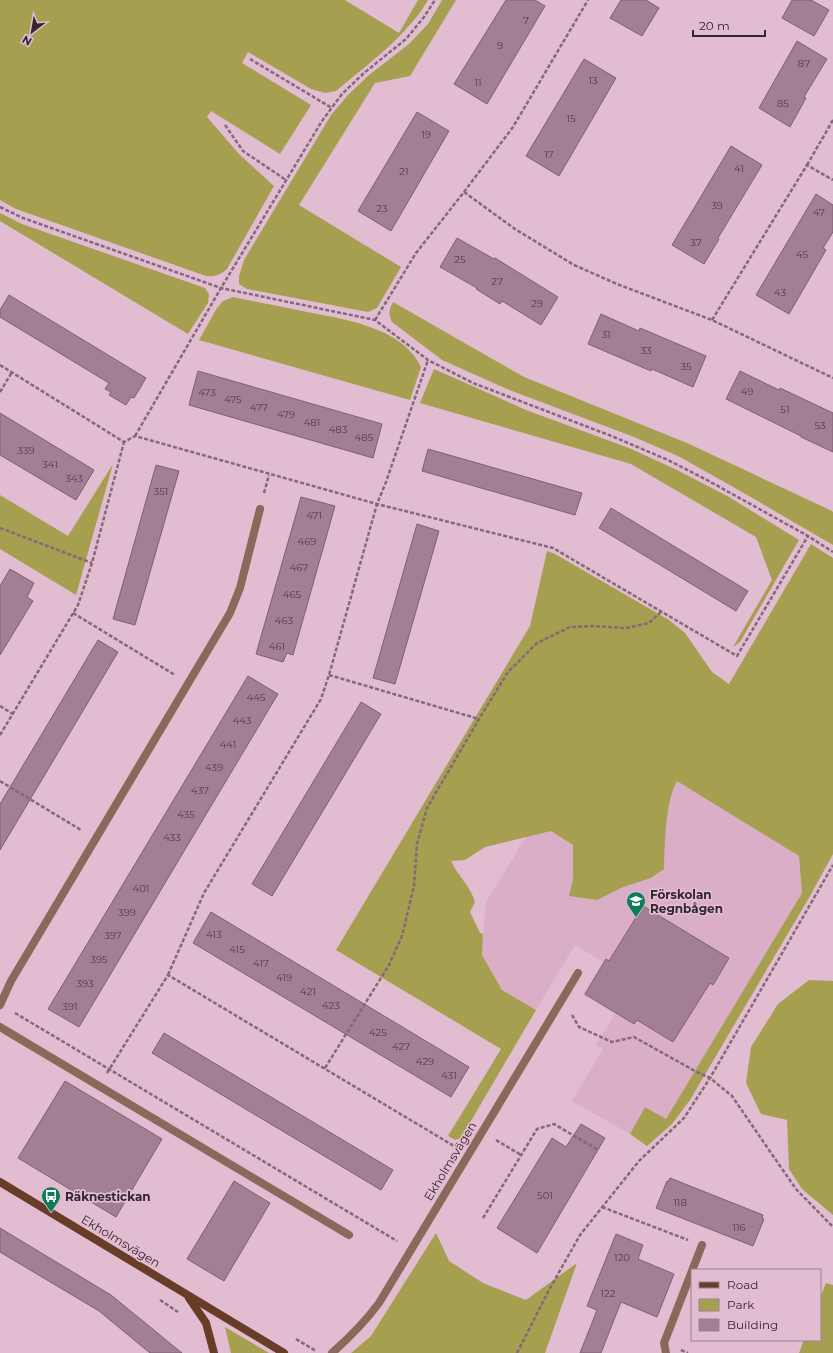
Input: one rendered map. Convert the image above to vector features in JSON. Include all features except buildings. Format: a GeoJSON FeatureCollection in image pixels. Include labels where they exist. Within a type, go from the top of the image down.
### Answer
{"type":"FeatureCollection","features":[{"type":"Feature","properties":{"kind":"street"},"geometry":{"type":"LineString","coordinates":[[0,1004],[11,981],[230,613],[240,588],[260,509]]}},
{"type":"Feature","properties":{"kind":"street","name":"Ekholmsvägen"},"geometry":{"type":"LineString","coordinates":[[332,1353],[351,1337],[379,1303],[578,973]]}},
{"type":"Feature","properties":{"kind":"street"},"geometry":{"type":"LineString","coordinates":[[0,1027],[349,1235]]}},
{"type":"Feature","properties":{"kind":"street","name":"Ekholmsvägen"},"geometry":{"type":"LineString","coordinates":[[0,1182],[284,1353]]}},
{"type":"Feature","properties":{"kind":"street"},"geometry":{"type":"LineString","coordinates":[[693,1269],[702,1245]]}},
{"type":"Feature","properties":{"kind":"street"},"geometry":{"type":"LineString","coordinates":[[666,1353],[664,1343],[691,1273]]}},
{"type":"Feature","properties":{"kind":"street","name":"Ekholmsvägen"},"geometry":{"type":"LineString","coordinates":[[188,1296],[206,1323],[214,1353]]}},
{"type":"Feature","properties":{"kind":"path"},"geometry":{"type":"LineString","coordinates":[[0,735],[78,605],[92,564],[124,442],[135,436],[221,288],[322,120],[342,94],[364,73],[406,39],[424,17],[435,0]]}},
{"type":"Feature","properties":{"kind":"path"},"geometry":{"type":"LineString","coordinates":[[375,320],[416,253],[464,192],[512,127],[588,0]]}},
{"type":"Feature","properties":{"kind":"path"},"geometry":{"type":"LineString","coordinates":[[250,59],[332,108]]}},
{"type":"Feature","properties":{"kind":"path"},"geometry":{"type":"LineString","coordinates":[[712,320],[833,120]]}},
{"type":"Feature","properties":{"kind":"path"},"geometry":{"type":"LineString","coordinates":[[225,125],[242,151],[286,180]]}},
{"type":"Feature","properties":{"kind":"path"},"geometry":{"type":"LineString","coordinates":[[807,164],[833,180]]}},
{"type":"Feature","properties":{"kind":"path"},"geometry":{"type":"LineString","coordinates":[[464,192],[516,229],[574,265],[618,284],[712,320],[833,378]]}},
{"type":"Feature","properties":{"kind":"path"},"geometry":{"type":"LineString","coordinates":[[0,207],[23,218],[221,288],[375,320],[428,360],[486,388],[614,436],[668,460],[808,536],[833,552]]}},
{"type":"Feature","properties":{"kind":"path"},"geometry":{"type":"LineString","coordinates":[[99,1086],[168,975],[204,893],[321,699],[376,504],[386,482],[428,360]]}},
{"type":"Feature","properties":{"kind":"path"},"geometry":{"type":"LineString","coordinates":[[0,365],[124,442]]}},
{"type":"Feature","properties":{"kind":"path"},"geometry":{"type":"LineString","coordinates":[[0,392],[12,372]]}},
{"type":"Feature","properties":{"kind":"path"},"geometry":{"type":"LineString","coordinates":[[135,436],[376,504],[553,548],[737,656],[808,536]]}},
{"type":"Feature","properties":{"kind":"path"},"geometry":{"type":"LineString","coordinates":[[0,528],[92,564]]}},
{"type":"Feature","properties":{"kind":"path"},"geometry":{"type":"LineString","coordinates":[[325,1068],[389,965],[402,936],[414,886],[417,844],[427,808],[508,672],[537,643],[570,628],[593,626],[626,628],[649,623],[662,611]]}},
{"type":"Feature","properties":{"kind":"path"},"geometry":{"type":"LineString","coordinates":[[73,613],[188,683]]}},
{"type":"Feature","properties":{"kind":"path"},"geometry":{"type":"LineString","coordinates":[[329,675],[479,719]]}},
{"type":"Feature","properties":{"kind":"path"},"geometry":{"type":"LineString","coordinates":[[0,706],[13,714]]}},
{"type":"Feature","properties":{"kind":"path"},"geometry":{"type":"LineString","coordinates":[[0,781],[95,839]]}},
{"type":"Feature","properties":{"kind":"path"},"geometry":{"type":"LineString","coordinates":[[512,1353],[517,1352],[549,1290],[580,1235],[639,1161],[684,1118],[710,1078],[833,866]]}},
{"type":"Feature","properties":{"kind":"path"},"geometry":{"type":"LineString","coordinates":[[168,975],[468,1154]]}},
{"type":"Feature","properties":{"kind":"path"},"geometry":{"type":"LineString","coordinates":[[562,1000],[578,1027],[612,1042],[634,1036],[710,1078],[723,1087],[732,1096],[796,1189],[833,1227]]}},
{"type":"Feature","properties":{"kind":"path"},"geometry":{"type":"LineString","coordinates":[[14,1013],[411,1249]]}},
{"type":"Feature","properties":{"kind":"path"},"geometry":{"type":"LineString","coordinates":[[484,1218],[537,1129],[554,1124],[598,1150]]}},
{"type":"Feature","properties":{"kind":"path"},"geometry":{"type":"LineString","coordinates":[[482,1132],[521,1155]]}},
{"type":"Feature","properties":{"kind":"path"},"geometry":{"type":"LineString","coordinates":[[602,1207],[702,1245]]}},
{"type":"Feature","properties":{"kind":"path"},"geometry":{"type":"LineString","coordinates":[[155,1296],[180,1314]]}},
{"type":"Feature","properties":{"kind":"path"},"geometry":{"type":"LineString","coordinates":[[294,1339],[320,1353]]}},
{"type":"Feature","properties":{"kind":"shaded area","name":"Förskolan Regnbågen"},"geometry":{"type":"Polygon","coordinates":[[[593,728],[799,856],[802,893],[666,1119],[645,1107],[630,1134],[572,1101],[603,1049],[596,1045],[615,1014],[583,995],[603,962],[575,945],[536,1010],[502,990],[482,954],[486,902],[593,728]]]}},
{"type":"Feature","properties":{"kind":"green space"},"geometry":{"type":"Polygon","coordinates":[[[0,0],[345,0],[399,33],[418,0],[428,0],[409,26],[386,49],[336,91],[325,93],[311,89],[248,52],[242,63],[311,105],[280,154],[211,111],[207,117],[239,154],[274,186],[227,269],[215,276],[206,276],[16,209],[0,200],[0,0]]]}},
{"type":"Feature","properties":{"kind":"green space"},"geometry":{"type":"Polygon","coordinates":[[[442,0],[456,0],[410,76],[375,83],[299,205],[401,267],[377,308],[368,312],[247,289],[239,284],[239,276],[244,260],[331,115],[348,95],[369,75],[409,44],[428,24],[442,0]]]}},
{"type":"Feature","properties":{"kind":"green space"},"geometry":{"type":"Polygon","coordinates":[[[0,213],[22,224],[205,288],[209,294],[208,303],[188,334],[0,221],[0,213]]]}},
{"type":"Feature","properties":{"kind":"green space"},"geometry":{"type":"Polygon","coordinates":[[[233,297],[352,321],[385,333],[400,342],[412,353],[421,367],[410,400],[199,340],[217,308],[223,301],[233,297]]]}},
{"type":"Feature","properties":{"kind":"green space"},"geometry":{"type":"Polygon","coordinates":[[[393,302],[524,377],[687,443],[830,510],[833,512],[833,545],[678,456],[634,437],[507,389],[442,360],[392,322],[390,312],[393,302]]]}},
{"type":"Feature","properties":{"kind":"green space"},"geometry":{"type":"Polygon","coordinates":[[[434,369],[526,410],[629,448],[675,469],[729,497],[799,540],[740,642],[733,647],[772,580],[756,537],[631,464],[420,403],[434,369]]]}},
{"type":"Feature","properties":{"kind":"green space"},"geometry":{"type":"Polygon","coordinates":[[[113,464],[76,595],[0,549],[0,495],[68,536],[113,464]]]}},
{"type":"Feature","properties":{"kind":"green space"},"geometry":{"type":"Polygon","coordinates":[[[811,544],[833,558],[833,854],[810,896],[690,1100],[672,1124],[647,1146],[630,1134],[645,1107],[666,1119],[802,893],[799,856],[677,781],[670,800],[668,811],[665,835],[664,869],[651,878],[623,887],[597,900],[569,896],[573,879],[573,845],[551,831],[485,847],[465,860],[451,861],[471,891],[475,902],[470,912],[480,933],[483,934],[482,955],[502,990],[536,1010],[461,1138],[455,1140],[448,1136],[501,1049],[336,950],[530,626],[547,551],[555,554],[669,620],[685,633],[712,672],[729,684],[811,544]]]}},
{"type":"Feature","properties":{"kind":"green space"},"geometry":{"type":"Polygon","coordinates":[[[809,980],[833,981],[833,1215],[802,1189],[789,1169],[787,1120],[761,1114],[746,1083],[751,1047],[778,1004],[809,980]]]}},
{"type":"Feature","properties":{"kind":"green space"},"geometry":{"type":"Polygon","coordinates":[[[436,1233],[449,1261],[483,1283],[526,1300],[577,1263],[545,1353],[351,1353],[371,1336],[436,1233]]]}},
{"type":"Feature","properties":{"kind":"green space"},"geometry":{"type":"Polygon","coordinates":[[[826,1283],[833,1285],[833,1353],[799,1353],[804,1341],[821,1341],[821,1296],[826,1283]]]}},
{"type":"Feature","properties":{"kind":"green space"},"geometry":{"type":"Polygon","coordinates":[[[225,1327],[269,1353],[231,1353],[225,1327]]]}},
{"type":"Feature","properties":{"kind":"place","name":"Förskolan Regnbågen"},"geometry":{"type":"Point","coordinates":[636,918]}},
{"type":"Feature","properties":{"kind":"place","name":"Räknestickan"},"geometry":{"type":"Point","coordinates":[51,1213]}}]}
